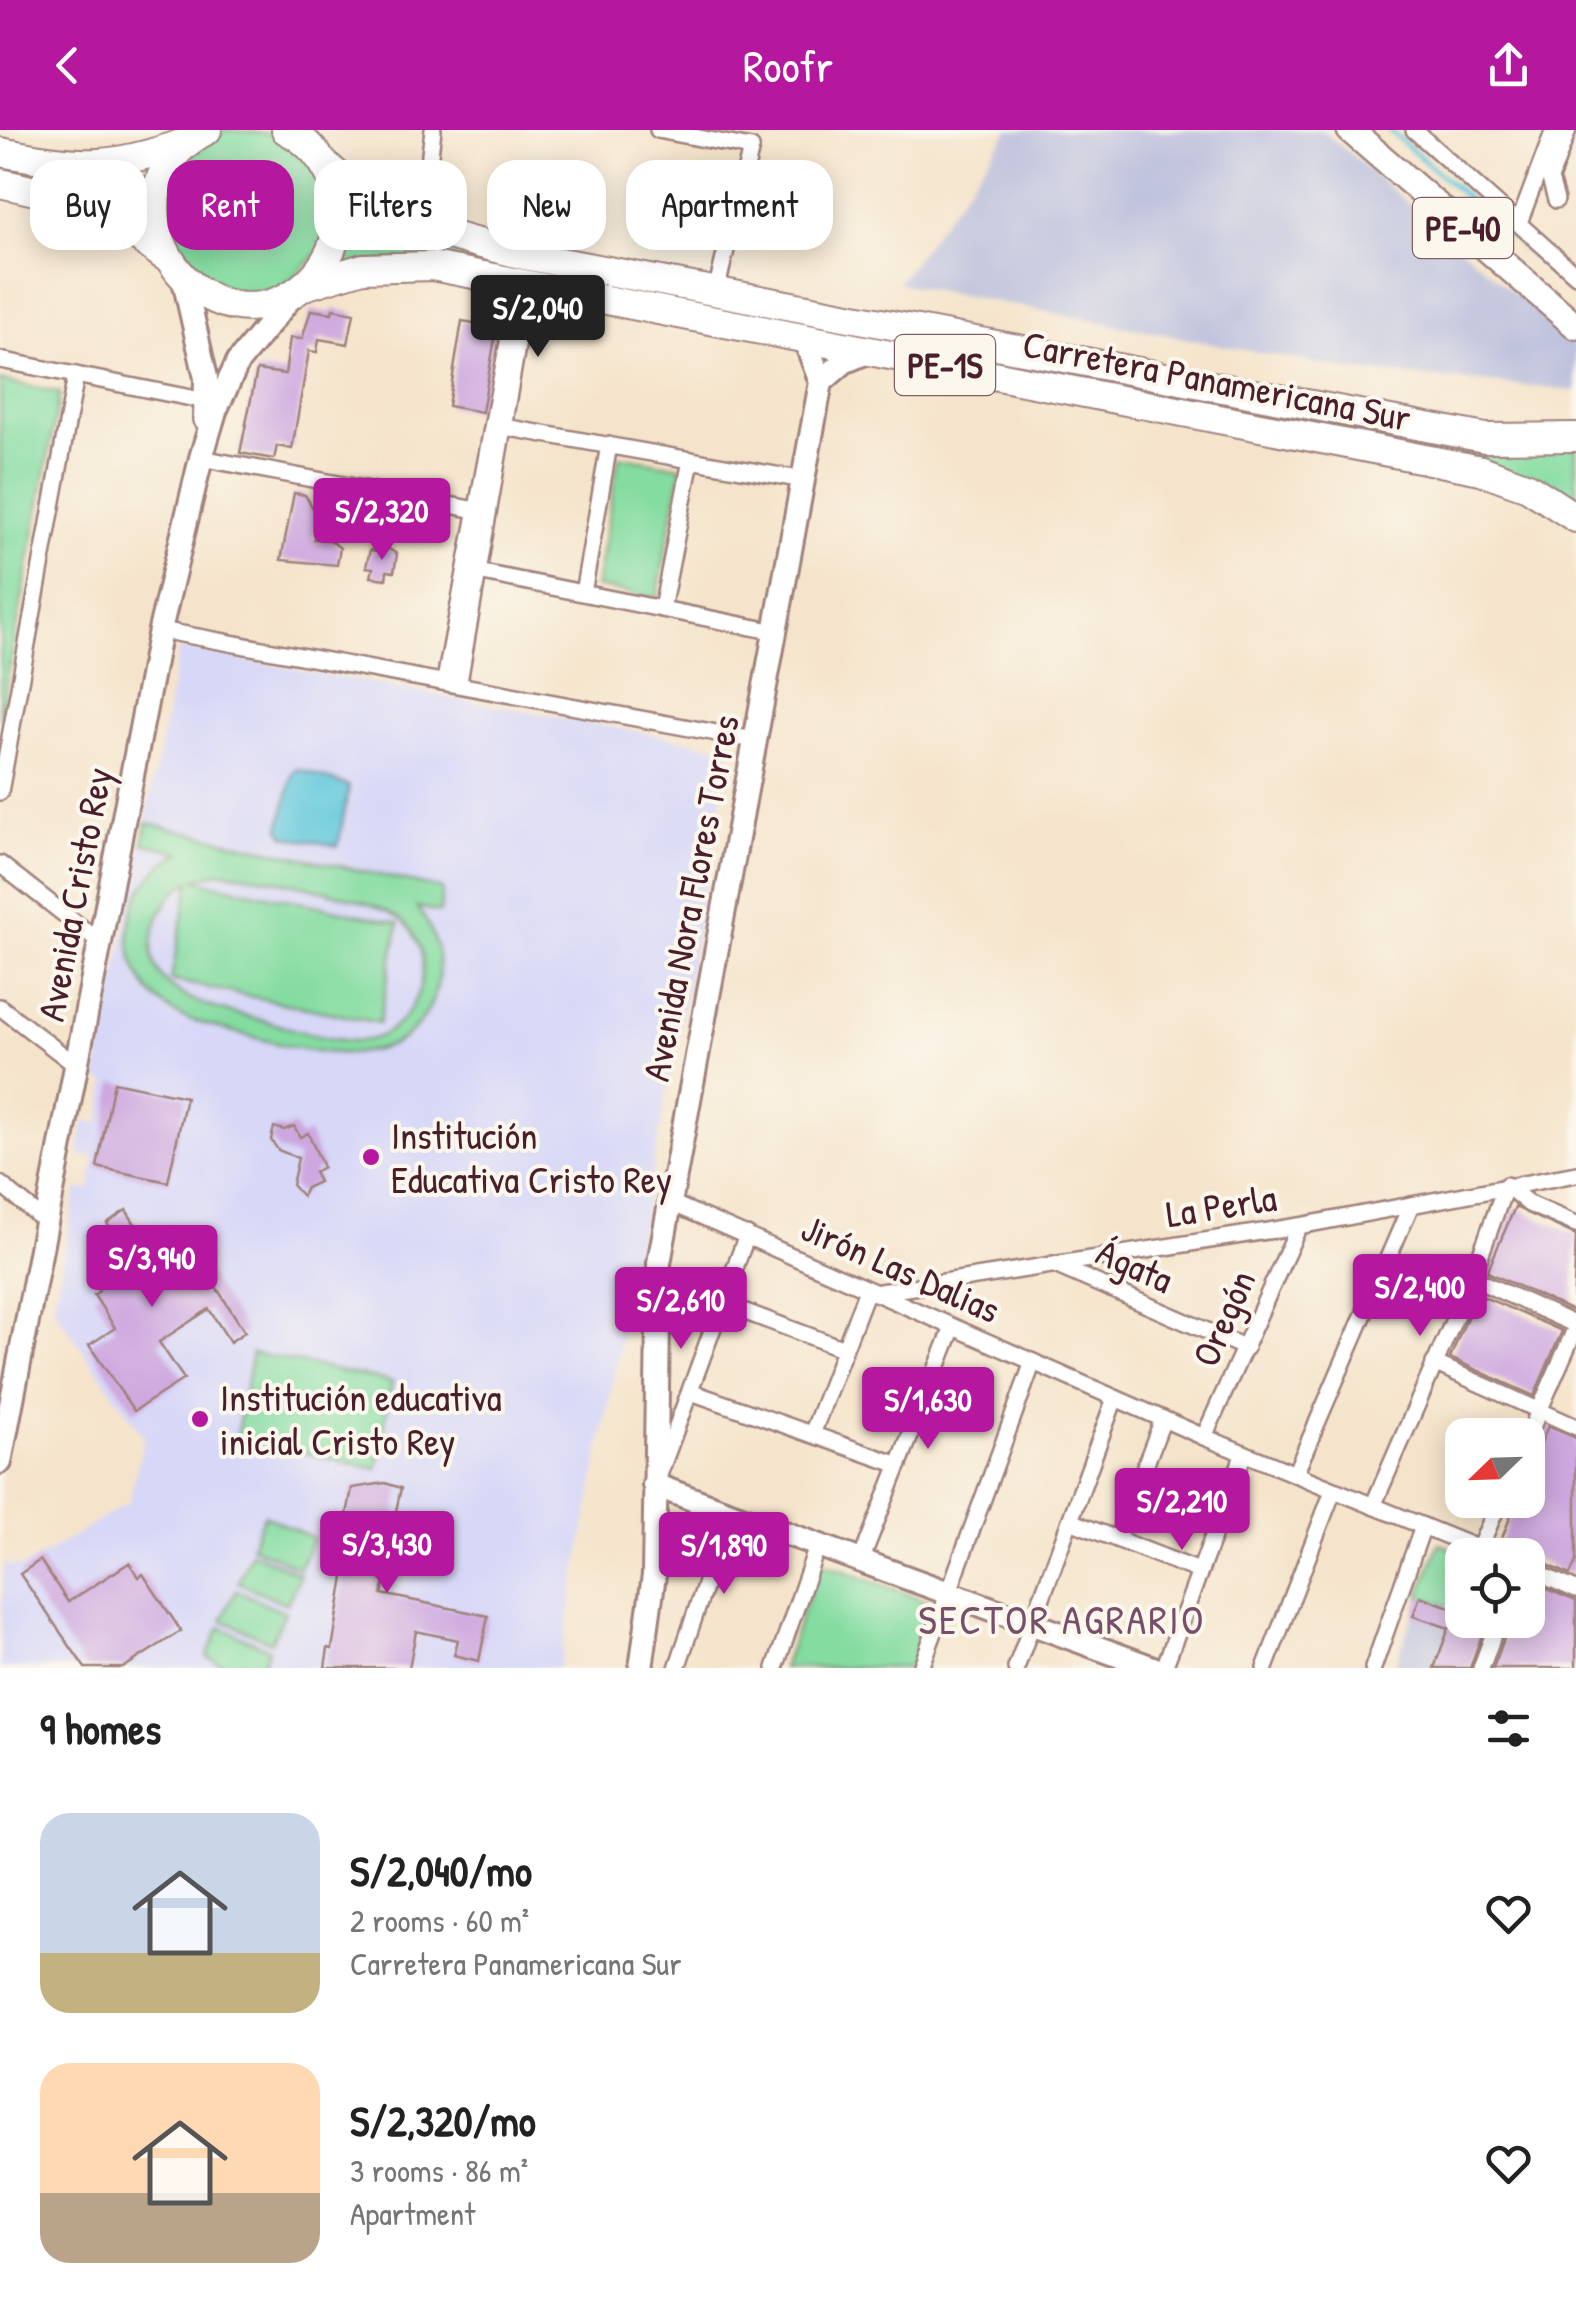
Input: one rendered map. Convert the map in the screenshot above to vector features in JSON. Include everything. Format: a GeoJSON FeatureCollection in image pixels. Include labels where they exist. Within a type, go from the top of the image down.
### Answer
{"type":"FeatureCollection","features":[{"type":"Feature","properties":{"kind":"highway"},"geometry":{"type":"LineString","coordinates":[[0,152],[102,166],[200,133]]}},
{"type":"Feature","properties":{"kind":"highway"},"geometry":{"type":"LineString","coordinates":[[176,269],[156,228],[156,196],[168,166],[200,133]]}},
{"type":"Feature","properties":{"kind":"highway","name":"Carretera Panamericana Sur"},"geometry":{"type":"LineString","coordinates":[[304,141],[326,160]]}},
{"type":"Feature","properties":{"kind":"highway","name":"PE-1S"},"geometry":{"type":"LineString","coordinates":[[0,183],[92,204],[219,301],[239,305],[269,302],[300,288],[324,263],[336,235],[336,190],[304,141]]}},
{"type":"Feature","properties":{"kind":"highway","name":"Carretera Panamericana Sur"},"geometry":{"type":"LineString","coordinates":[[467,240],[524,256],[1485,438],[1576,437]]}},
{"type":"Feature","properties":{"kind":"highway","name":"Carretera Panamericana Sur"},"geometry":{"type":"LineString","coordinates":[[300,288],[363,268],[408,266],[524,284],[1480,470],[1528,488],[1576,518]]}},
{"type":"Feature","properties":{"kind":"highway"},"geometry":{"type":"LineString","coordinates":[[930,362],[937,333]]}},
{"type":"Feature","properties":{"kind":"main road","name":"PE-40"},"geometry":{"type":"LineString","coordinates":[[1350,130],[1576,326]]}},
{"type":"Feature","properties":{"kind":"street"},"geometry":{"type":"LineString","coordinates":[[429,160],[433,130]]}},
{"type":"Feature","properties":{"kind":"street"},"geometry":{"type":"LineString","coordinates":[[658,130],[751,148]]}},
{"type":"Feature","properties":{"kind":"street"},"geometry":{"type":"LineString","coordinates":[[716,130],[751,148]]}},
{"type":"Feature","properties":{"kind":"street"},"geometry":{"type":"LineString","coordinates":[[1414,130],[1520,220],[1576,276]]}},
{"type":"Feature","properties":{"kind":"street"},"geometry":{"type":"LineString","coordinates":[[1520,220],[1554,130]]}},
{"type":"Feature","properties":{"kind":"street"},"geometry":{"type":"LineString","coordinates":[[1556,200],[1550,179],[1568,130]]}},
{"type":"Feature","properties":{"kind":"street"},"geometry":{"type":"LineString","coordinates":[[716,291],[751,148]]}},
{"type":"Feature","properties":{"kind":"street","name":"Avenida Cristo Rey"},"geometry":{"type":"LineString","coordinates":[[176,269],[202,353],[206,400],[201,458]]}},
{"type":"Feature","properties":{"kind":"street"},"geometry":{"type":"LineString","coordinates":[[452,681],[478,572],[524,284]]}},
{"type":"Feature","properties":{"kind":"street"},"geometry":{"type":"LineString","coordinates":[[452,681],[476,510],[524,284]]}},
{"type":"Feature","properties":{"kind":"street","name":"Avenida Cristo Rey"},"geometry":{"type":"LineString","coordinates":[[0,1462],[7,1386],[46,1222],[160,630],[201,458],[215,411],[238,362],[300,288]]}},
{"type":"Feature","properties":{"kind":"street"},"geometry":{"type":"LineString","coordinates":[[804,337],[821,382],[844,362],[872,350]]}},
{"type":"Feature","properties":{"kind":"street"},"geometry":{"type":"LineString","coordinates":[[0,360],[206,400]]}},
{"type":"Feature","properties":{"kind":"street"},"geometry":{"type":"LineString","coordinates":[[0,792],[76,375]]}},
{"type":"Feature","properties":{"kind":"street","name":"Avenida Nora Flores Torres"},"geometry":{"type":"LineString","coordinates":[[642,1668],[651,1622],[655,1323],[668,1202],[821,382]]}},
{"type":"Feature","properties":{"kind":"street"},"geometry":{"type":"LineString","coordinates":[[504,427],[804,480]]}},
{"type":"Feature","properties":{"kind":"street"},"geometry":{"type":"LineString","coordinates":[[582,593],[609,446]]}},
{"type":"Feature","properties":{"kind":"street"},"geometry":{"type":"LineString","coordinates":[[201,458],[476,510]]}},
{"type":"Feature","properties":{"kind":"street"},"geometry":{"type":"LineString","coordinates":[[662,609],[691,460]]}},
{"type":"Feature","properties":{"kind":"street"},"geometry":{"type":"LineString","coordinates":[[478,572],[776,632]]}},
{"type":"Feature","properties":{"kind":"street"},"geometry":{"type":"LineString","coordinates":[[160,630],[755,740]]}},
{"type":"Feature","properties":{"kind":"street"},"geometry":{"type":"LineString","coordinates":[[0,864],[100,943]]}},
{"type":"Feature","properties":{"kind":"street"},"geometry":{"type":"LineString","coordinates":[[0,1007],[77,1066]]}},
{"type":"Feature","properties":{"kind":"street","name":"La Perla"},"geometry":{"type":"LineString","coordinates":[[871,1292],[1299,1226],[1576,1174]]}},
{"type":"Feature","properties":{"kind":"street"},"geometry":{"type":"LineString","coordinates":[[0,1184],[46,1222]]}},
{"type":"Feature","properties":{"kind":"street"},"geometry":{"type":"LineString","coordinates":[[1373,1506],[1472,1278],[1506,1185],[1529,1204],[1576,1224]]}},
{"type":"Feature","properties":{"kind":"street","name":"Jirón Las Dalias"},"geometry":{"type":"LineString","coordinates":[[668,1202],[1204,1437],[1452,1538]]}},
{"type":"Feature","properties":{"kind":"street"},"geometry":{"type":"LineString","coordinates":[[1295,1474],[1412,1205]]}},
{"type":"Feature","properties":{"kind":"street","name":"Oregón"},"geometry":{"type":"LineString","coordinates":[[1204,1437],[1299,1226]]}},
{"type":"Feature","properties":{"kind":"street"},"geometry":{"type":"LineString","coordinates":[[747,1235],[654,1485],[1031,1623],[1121,1662],[1153,1668]]}},
{"type":"Feature","properties":{"kind":"street","name":"Ágata"},"geometry":{"type":"LineString","coordinates":[[1053,1264],[1246,1348]]}},
{"type":"Feature","properties":{"kind":"street"},"geometry":{"type":"LineString","coordinates":[[1472,1278],[1576,1326],[1535,1418]]}},
{"type":"Feature","properties":{"kind":"street"},"geometry":{"type":"LineString","coordinates":[[812,1434],[844,1349],[871,1292]]}},
{"type":"Feature","properties":{"kind":"street"},"geometry":{"type":"LineString","coordinates":[[722,1304],[844,1349]]}},
{"type":"Feature","properties":{"kind":"street"},"geometry":{"type":"LineString","coordinates":[[861,1560],[954,1328]]}},
{"type":"Feature","properties":{"kind":"street"},"geometry":{"type":"LineString","coordinates":[[920,1668],[1033,1362]]}},
{"type":"Feature","properties":{"kind":"street"},"geometry":{"type":"LineString","coordinates":[[1434,1363],[1576,1426]]}},
{"type":"Feature","properties":{"kind":"street"},"geometry":{"type":"LineString","coordinates":[[691,1392],[899,1465]]}},
{"type":"Feature","properties":{"kind":"street"},"geometry":{"type":"LineString","coordinates":[[1016,1668],[1115,1398]]}},
{"type":"Feature","properties":{"kind":"street"},"geometry":{"type":"LineString","coordinates":[[1117,1539],[1163,1419]]}},
{"type":"Feature","properties":{"kind":"street"},"geometry":{"type":"LineString","coordinates":[[1164,1668],[1244,1453]]}},
{"type":"Feature","properties":{"kind":"street"},"geometry":{"type":"LineString","coordinates":[[1265,1668],[1333,1490]]}},
{"type":"Feature","properties":{"kind":"street"},"geometry":{"type":"LineString","coordinates":[[677,1668],[730,1511]]}},
{"type":"Feature","properties":{"kind":"street"},"geometry":{"type":"LineString","coordinates":[[1070,1520],[1199,1571]]}},
{"type":"Feature","properties":{"kind":"street"},"geometry":{"type":"LineString","coordinates":[[1373,1668],[1423,1526]]}},
{"type":"Feature","properties":{"kind":"street"},"geometry":{"type":"LineString","coordinates":[[775,1668],[818,1544]]}},
{"type":"Feature","properties":{"kind":"street"},"geometry":{"type":"LineString","coordinates":[[1545,1575],[1575,1586]]}},
{"type":"Feature","properties":{"kind":"street"},"geometry":{"type":"LineString","coordinates":[[1481,1668],[1492,1638]]}},
{"type":"Feature","properties":{"kind":"shaded area"},"geometry":{"type":"Polygon","coordinates":[[[1009,130],[1322,130],[1576,346],[1576,391],[1349,370],[898,283],[1009,130]]]}},
{"type":"Feature","properties":{"kind":"shaded area","name":"Institución Educativa Cristo Rey"},"geometry":{"type":"Polygon","coordinates":[[[179,648],[731,749],[559,1668],[0,1668],[3,1565],[24,1567],[129,1502],[144,1437],[53,1307],[77,1189],[90,1189],[95,1158],[79,1155],[84,1121],[100,1123],[107,1082],[96,1079],[179,648]]]}},
{"type":"Feature","properties":{"kind":"shaded area"},"geometry":{"type":"Polygon","coordinates":[[[1413,1616],[1445,1626],[1446,1638],[1434,1668],[1394,1668],[1413,1616]]]}},
{"type":"Feature","properties":{"kind":"green space"},"geometry":{"type":"Polygon","coordinates":[[[227,130],[279,134],[314,168],[314,250],[320,250],[281,291],[216,292],[174,250],[294,250],[294,160],[189,160],[214,134],[227,130]]]}},
{"type":"Feature","properties":{"kind":"green space"},"geometry":{"type":"Polygon","coordinates":[[[0,161],[30,166],[30,186],[0,175],[0,161]]]}},
{"type":"Feature","properties":{"kind":"green space"},"geometry":{"type":"Polygon","coordinates":[[[156,166],[147,229],[147,168],[156,166]]]}},
{"type":"Feature","properties":{"kind":"green space"},"geometry":{"type":"Polygon","coordinates":[[[467,234],[487,239],[487,250],[533,250],[923,344],[450,257],[332,269],[335,250],[467,250],[467,234]]]}},
{"type":"Feature","properties":{"kind":"green space"},"geometry":{"type":"Polygon","coordinates":[[[944,349],[1576,444],[1576,504],[945,355],[944,349]]]}},
{"type":"Feature","properties":{"kind":"green space"},"geometry":{"type":"Polygon","coordinates":[[[0,380],[60,393],[0,720],[0,380]]]}},
{"type":"Feature","properties":{"kind":"green space"},"geometry":{"type":"Polygon","coordinates":[[[619,456],[682,467],[657,598],[596,587],[619,456]]]}},
{"type":"Feature","properties":{"kind":"green space"},"geometry":{"type":"Polygon","coordinates":[[[147,823],[442,889],[440,912],[417,907],[434,938],[439,972],[434,996],[416,1027],[391,1045],[361,1052],[326,1052],[290,1047],[190,1020],[164,1006],[146,986],[134,964],[130,940],[132,915],[141,891],[157,870],[180,852],[143,843],[147,823]],[[218,872],[195,880],[399,923],[379,1023],[171,980],[190,881],[168,901],[155,928],[152,951],[157,970],[169,985],[185,996],[225,1011],[343,1040],[375,1038],[393,1028],[407,1013],[422,975],[421,954],[414,935],[400,919],[340,895],[218,872]]]}},
{"type":"Feature","properties":{"kind":"green space"},"geometry":{"type":"Polygon","coordinates":[[[252,1353],[392,1382],[377,1469],[236,1437],[252,1353]]]}},
{"type":"Feature","properties":{"kind":"green space"},"geometry":{"type":"Polygon","coordinates":[[[264,1515],[313,1538],[299,1568],[251,1546],[264,1515]]]}},
{"type":"Feature","properties":{"kind":"green space"},"geometry":{"type":"Polygon","coordinates":[[[1439,1543],[1445,1546],[1445,1606],[1420,1596],[1439,1543]]]}},
{"type":"Feature","properties":{"kind":"green space"},"geometry":{"type":"Polygon","coordinates":[[[251,1552],[300,1574],[287,1604],[238,1582],[251,1552]]]}},
{"type":"Feature","properties":{"kind":"green space"},"geometry":{"type":"Polygon","coordinates":[[[819,1562],[936,1604],[913,1668],[783,1668],[819,1562]]]}},
{"type":"Feature","properties":{"kind":"green space"},"geometry":{"type":"Polygon","coordinates":[[[236,1590],[285,1612],[271,1642],[222,1620],[236,1590]]]}},
{"type":"Feature","properties":{"kind":"green space"},"geometry":{"type":"Polygon","coordinates":[[[220,1627],[269,1649],[261,1668],[231,1668],[207,1657],[220,1627]]]}},
{"type":"Feature","properties":{"kind":"water"},"geometry":{"type":"Polygon","coordinates":[[[298,769],[349,786],[338,846],[285,836],[280,828],[293,773],[298,769]]]}},
{"type":"Feature","properties":{"kind":"building"},"geometry":{"type":"Polygon","coordinates":[[[333,309],[354,313],[348,344],[319,339],[317,352],[309,351],[292,449],[277,446],[274,459],[240,453],[257,370],[285,374],[290,338],[302,339],[311,310],[332,313],[333,309]]]}},
{"type":"Feature","properties":{"kind":"building"},"geometry":{"type":"Polygon","coordinates":[[[462,321],[497,327],[482,412],[448,406],[462,321]]]}},
{"type":"Feature","properties":{"kind":"building"},"geometry":{"type":"Polygon","coordinates":[[[294,493],[305,495],[313,508],[331,511],[316,519],[314,539],[330,540],[340,548],[337,565],[281,560],[294,493]]]}},
{"type":"Feature","properties":{"kind":"building"},"geometry":{"type":"Polygon","coordinates":[[[384,546],[397,554],[394,572],[387,571],[386,579],[371,577],[373,568],[366,567],[370,550],[382,552],[384,546]]]}},
{"type":"Feature","properties":{"kind":"building"},"geometry":{"type":"Polygon","coordinates":[[[114,1082],[186,1097],[168,1182],[97,1167],[114,1082]]]}},
{"type":"Feature","properties":{"kind":"building"},"geometry":{"type":"Polygon","coordinates":[[[294,1126],[300,1137],[308,1133],[323,1167],[314,1172],[319,1182],[306,1188],[302,1196],[292,1185],[298,1158],[278,1150],[271,1140],[274,1127],[284,1130],[294,1126]]]}},
{"type":"Feature","properties":{"kind":"building"},"geometry":{"type":"Polygon","coordinates":[[[1515,1207],[1576,1235],[1573,1311],[1487,1272],[1515,1207]]]}},
{"type":"Feature","properties":{"kind":"building"},"geometry":{"type":"Polygon","coordinates":[[[126,1210],[153,1252],[182,1234],[245,1332],[230,1342],[209,1309],[159,1342],[184,1379],[134,1411],[89,1345],[115,1328],[94,1295],[99,1291],[95,1284],[126,1264],[106,1233],[111,1230],[107,1223],[126,1210]]]}},
{"type":"Feature","properties":{"kind":"building"},"geometry":{"type":"Polygon","coordinates":[[[1477,1294],[1562,1331],[1534,1396],[1450,1358],[1477,1294]]]}},
{"type":"Feature","properties":{"kind":"building"},"geometry":{"type":"Polygon","coordinates":[[[1548,1426],[1576,1438],[1576,1561],[1570,1575],[1545,1564],[1545,1538],[1502,1538],[1510,1518],[1545,1518],[1548,1426]]]}},
{"type":"Feature","properties":{"kind":"building"},"geometry":{"type":"Polygon","coordinates":[[[385,1483],[401,1488],[381,1580],[385,1581],[382,1594],[488,1616],[479,1661],[454,1655],[458,1640],[416,1631],[409,1668],[325,1668],[328,1648],[332,1649],[348,1553],[340,1552],[352,1488],[385,1483]]]}},
{"type":"Feature","properties":{"kind":"building"},"geometry":{"type":"Polygon","coordinates":[[[40,1560],[68,1602],[129,1563],[139,1577],[143,1574],[181,1631],[123,1668],[85,1668],[20,1574],[40,1560]]]}},
{"type":"Feature","properties":{"kind":"building"},"geometry":{"type":"Polygon","coordinates":[[[1545,1588],[1576,1601],[1576,1668],[1493,1668],[1504,1638],[1545,1638],[1545,1588]]]}},
{"type":"Feature","properties":{"kind":"building"},"geometry":{"type":"Polygon","coordinates":[[[1420,1596],[1445,1605],[1445,1627],[1413,1616],[1420,1596]]]}},
{"type":"Feature","properties":{"kind":"building"},"geometry":{"type":"Polygon","coordinates":[[[1445,1638],[1481,1638],[1470,1668],[1434,1668],[1445,1638]]]}},
{"type":"Feature","properties":{"kind":"waterway"},"geometry":{"type":"LineString","coordinates":[[1389,130],[1576,293]]}},
{"type":"Feature","properties":{"kind":"place","name":"Institución Educativa Cristo Rey"},"geometry":{"type":"Point","coordinates":[371,1157]}},
{"type":"Feature","properties":{"kind":"place","name":"Institución educativa inicial Cristo Rey"},"geometry":{"type":"Point","coordinates":[200,1419]}},
{"type":"Feature","properties":{"kind":"district","name":"SECTOR AGRARIO"},"geometry":{"type":"Point","coordinates":[1062,1619]}}]}
